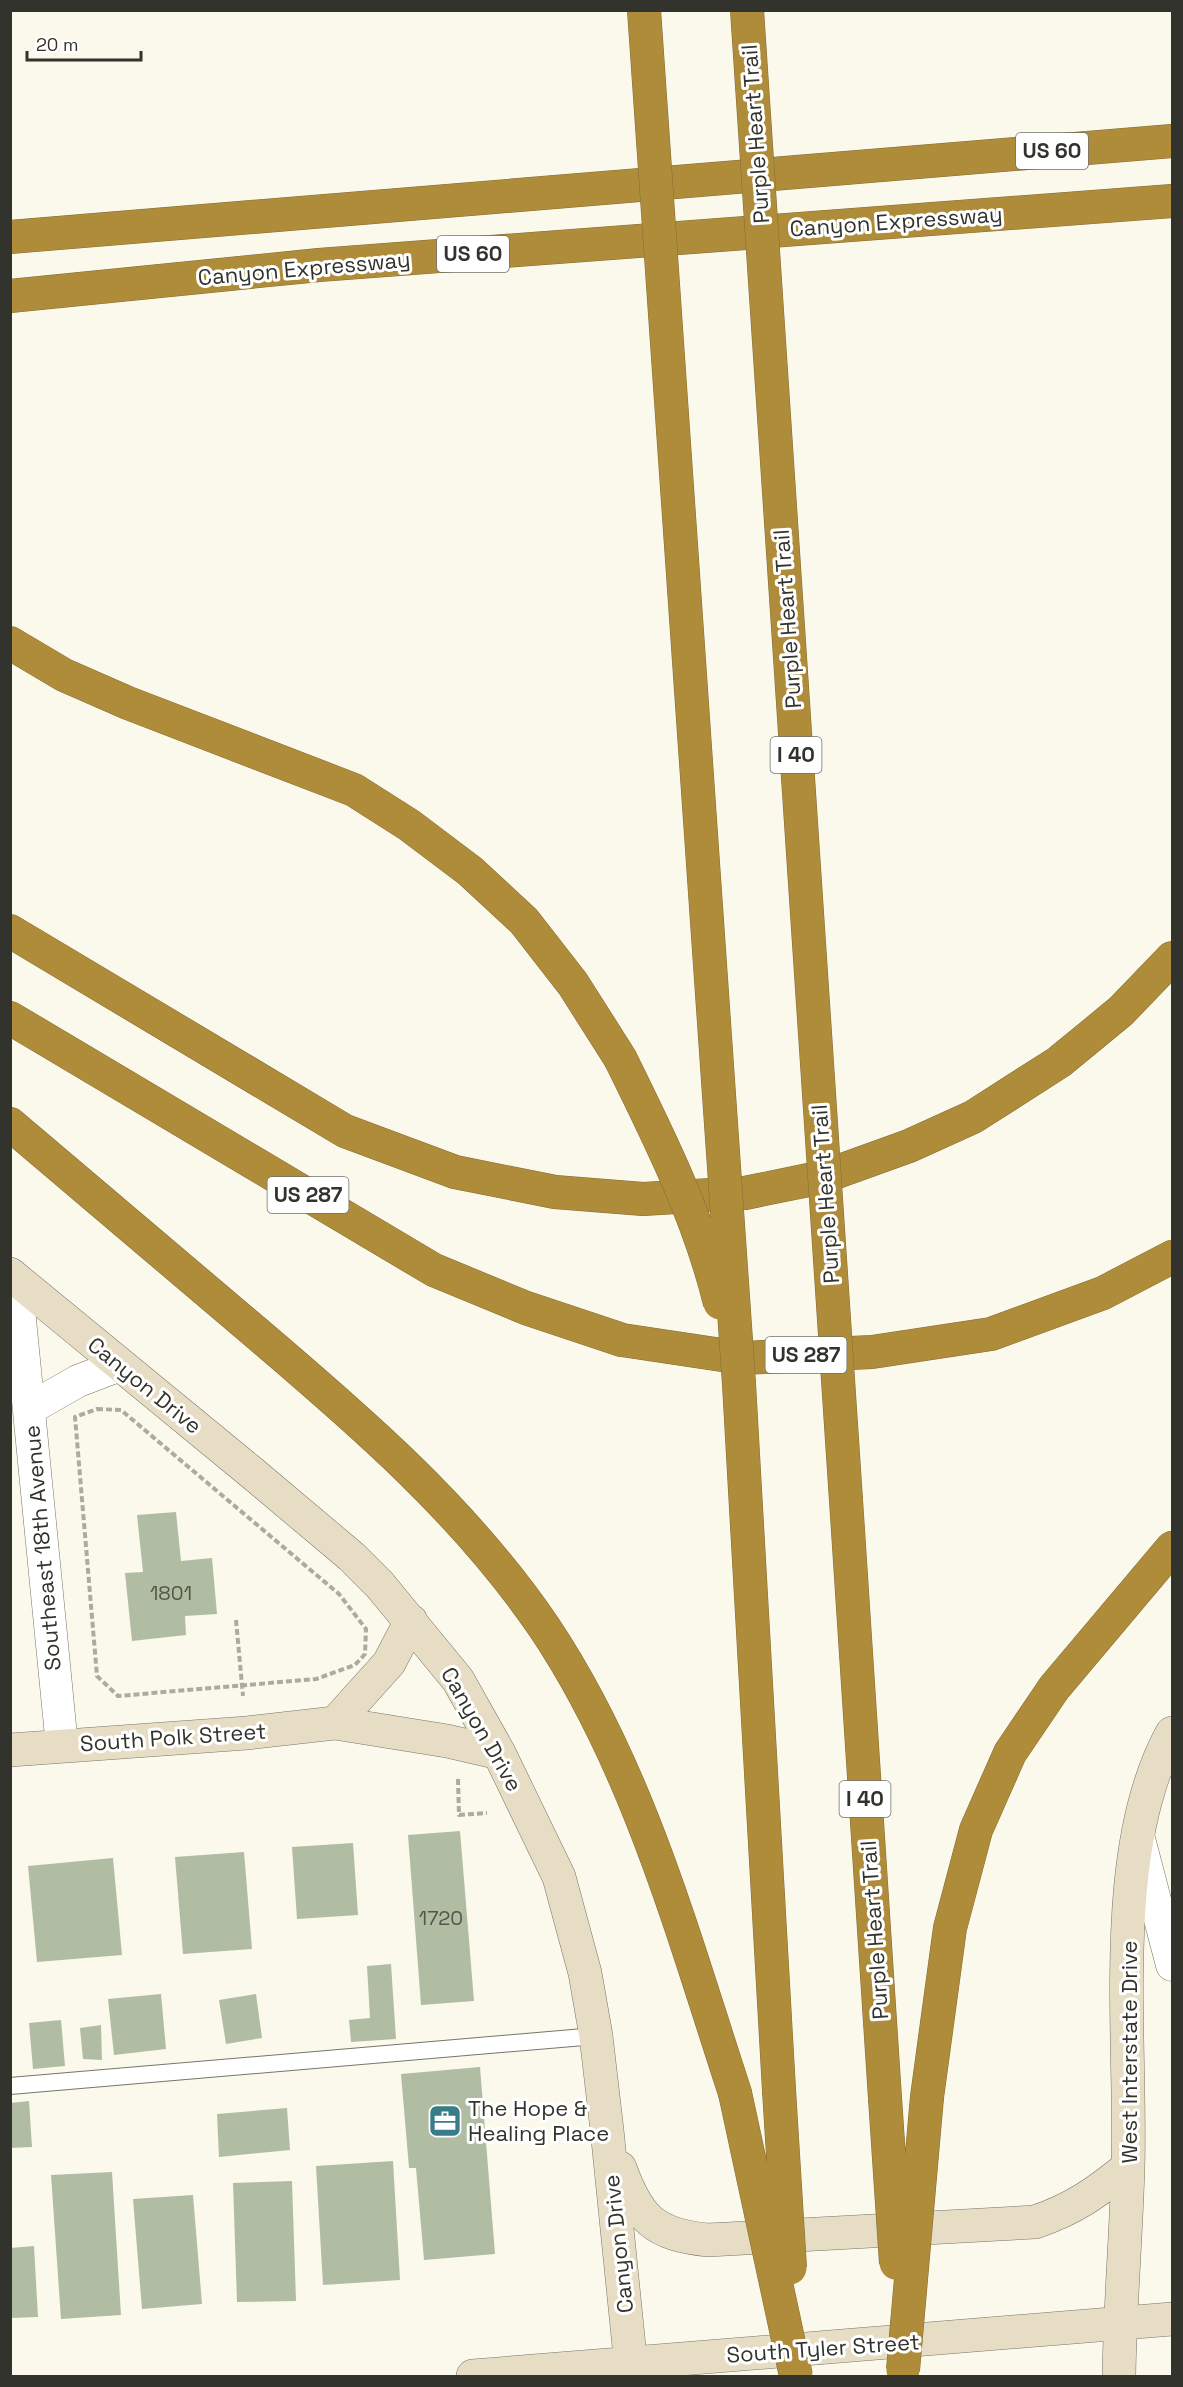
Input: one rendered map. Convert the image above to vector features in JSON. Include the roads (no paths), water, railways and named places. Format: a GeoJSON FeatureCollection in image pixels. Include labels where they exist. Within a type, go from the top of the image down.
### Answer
{"type":"FeatureCollection","features":[{"type":"Feature","properties":{"kind":"highway"},"geometry":{"type":"LineString","coordinates":[[644,10],[739,1384],[796,2376]]}},
{"type":"Feature","properties":{"kind":"highway","name":"Purple Heart Trail"},"geometry":{"type":"LineString","coordinates":[[747,10],[903,2373]]}},
{"type":"Feature","properties":{"kind":"highway","name":"US 60"},"geometry":{"type":"LineString","coordinates":[[10,237],[1173,141]]}},
{"type":"Feature","properties":{"kind":"highway","name":"Canyon Expressway"},"geometry":{"type":"LineString","coordinates":[[10,297],[319,265],[1173,201]]}},
{"type":"Feature","properties":{"kind":"highway"},"geometry":{"type":"LineString","coordinates":[[10,643],[64,675],[128,703],[354,790],[409,825],[470,872],[524,921],[573,984],[620,1058],[667,1153],[712,1271],[739,1384]]}},
{"type":"Feature","properties":{"kind":"highway"},"geometry":{"type":"LineString","coordinates":[[10,931],[345,1131],[455,1172],[555,1192],[643,1199],[745,1193],[823,1178],[909,1146],[973,1117],[1059,1062],[1121,1011],[1173,958]]}},
{"type":"Feature","properties":{"kind":"highway","name":"US 287"},"geometry":{"type":"LineString","coordinates":[[10,1018],[434,1270],[526,1308],[622,1340],[742,1358],[872,1352],[959,1339],[991,1334],[1103,1293],[1173,1257]]}},
{"type":"Feature","properties":{"kind":"highway"},"geometry":{"type":"LineString","coordinates":[[10,1124],[360,1421],[429,1488],[480,1545],[544,1628],[594,1715],[631,1794],[663,1875],[735,2093],[796,2376]]}},
{"type":"Feature","properties":{"kind":"highway"},"geometry":{"type":"LineString","coordinates":[[903,2373],[927,2097],[950,1928],[976,1830],[1010,1753],[1054,1688],[1173,1548]]}},
{"type":"Feature","properties":{"kind":"main road","name":"Canyon Drive"},"geometry":{"type":"LineString","coordinates":[[13,1276],[352,1557],[380,1585],[458,1680],[500,1753],[559,1877],[574,1925],[596,2036],[632,2370]]}},
{"type":"Feature","properties":{"kind":"main road"},"geometry":{"type":"LineString","coordinates":[[335,1723],[389,1663],[411,1621]]}},
{"type":"Feature","properties":{"kind":"main road","name":"South Polk Street"},"geometry":{"type":"LineString","coordinates":[[10,1750],[247,1733],[335,1723],[447,1741],[500,1753]]}},
{"type":"Feature","properties":{"kind":"main road","name":"West Interstate Drive"},"geometry":{"type":"LineString","coordinates":[[1119,2376],[1128,2167],[1128,1957],[1137,1833],[1150,1791],[1173,1733]]}},
{"type":"Feature","properties":{"kind":"main road"},"geometry":{"type":"LineString","coordinates":[[607,2130],[630,2197],[644,2217],[662,2231],[684,2238],[708,2240],[1035,2222],[1064,2212],[1087,2199],[1128,2167]]}},
{"type":"Feature","properties":{"kind":"main road","name":"South Tyler Street"},"geometry":{"type":"LineString","coordinates":[[473,2376],[632,2370],[1173,2319]]}},
{"type":"Feature","properties":{"kind":"street","name":"Southeast 18th Avenue"},"geometry":{"type":"LineString","coordinates":[[13,1276],[20,1410],[62,1746]]}},
{"type":"Feature","properties":{"kind":"street"},"geometry":{"type":"LineString","coordinates":[[20,1410],[120,1365]]}},
{"type":"Feature","properties":{"kind":"street"},"geometry":{"type":"LineString","coordinates":[[1137,1833],[1173,1965]]}},
{"type":"Feature","properties":{"kind":"lane"},"geometry":{"type":"LineString","coordinates":[[10,2086],[596,2036]]}},
{"type":"Feature","properties":{"kind":"place","name":"The Hope & Healing Place"},"geometry":{"type":"Point","coordinates":[445,2121]}}]}
